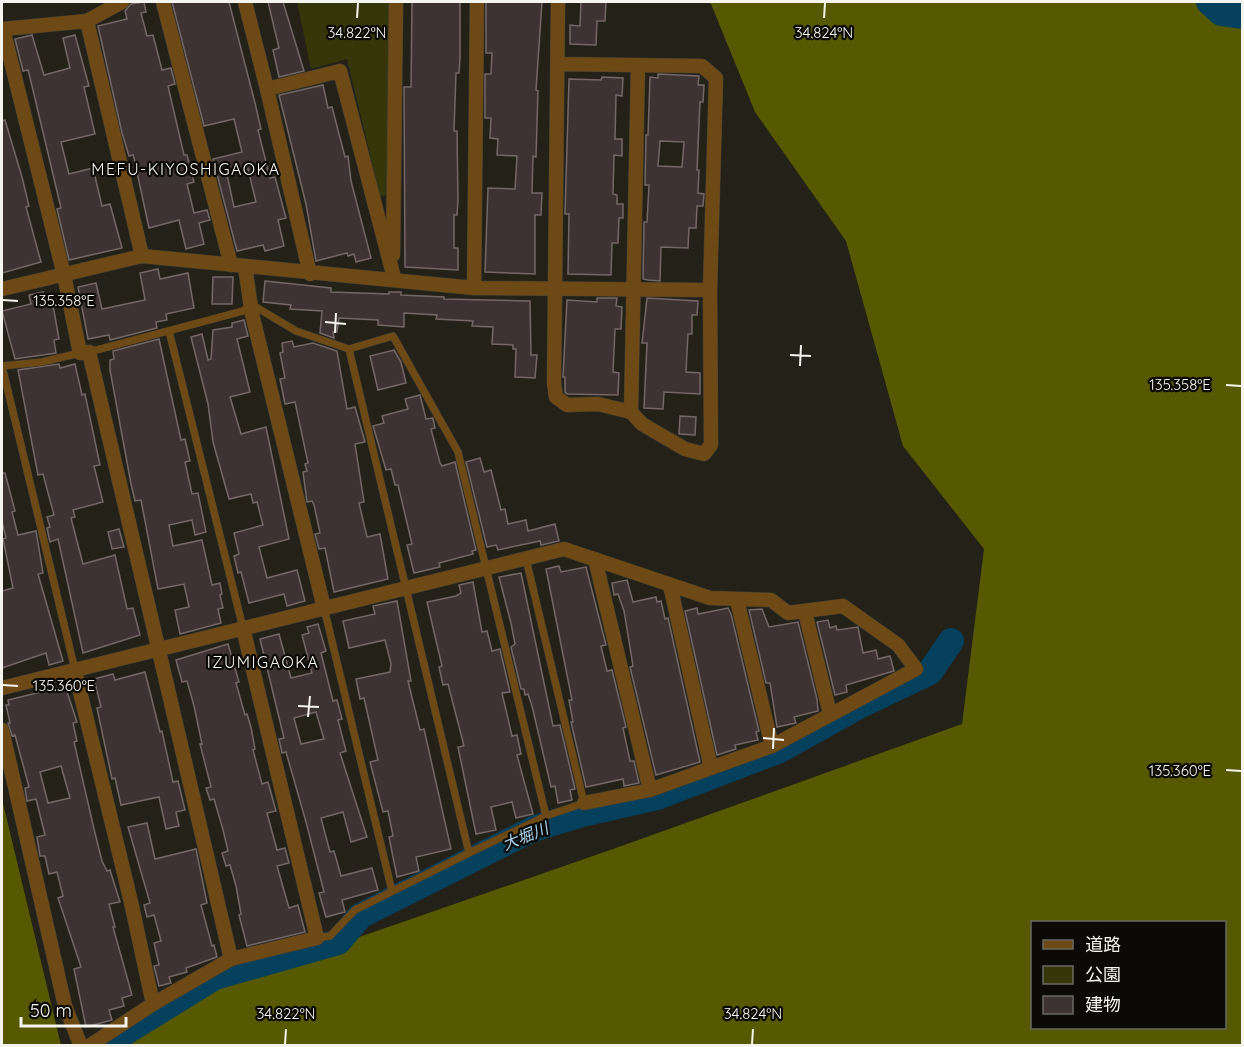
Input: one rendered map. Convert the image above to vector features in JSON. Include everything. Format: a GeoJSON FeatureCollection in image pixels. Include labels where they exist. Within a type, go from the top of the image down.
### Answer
{"type":"FeatureCollection","features":[{"type":"Feature","properties":{"kind":"street"},"geometry":{"type":"LineString","coordinates":[[122,2],[87,21],[2,29],[159,649],[231,959]]}},
{"type":"Feature","properties":{"kind":"street"},"geometry":{"type":"LineString","coordinates":[[163,2],[231,265]]}},
{"type":"Feature","properties":{"kind":"street"},"geometry":{"type":"LineString","coordinates":[[245,2],[310,274]]}},
{"type":"Feature","properties":{"kind":"street"},"geometry":{"type":"LineString","coordinates":[[393,278],[396,2]]}},
{"type":"Feature","properties":{"kind":"street"},"geometry":{"type":"LineString","coordinates":[[474,288],[477,2]]}},
{"type":"Feature","properties":{"kind":"street"},"geometry":{"type":"LineString","coordinates":[[558,2],[559,64],[553,289],[556,397],[567,405],[598,404],[632,412],[642,424],[692,452],[704,454],[709,450],[712,434],[710,290],[716,78],[702,66],[559,64]]}},
{"type":"Feature","properties":{"kind":"street"},"geometry":{"type":"LineString","coordinates":[[87,21],[142,256]]}},
{"type":"Feature","properties":{"kind":"street"},"geometry":{"type":"LineString","coordinates":[[632,412],[638,65]]}},
{"type":"Feature","properties":{"kind":"street"},"geometry":{"type":"LineString","coordinates":[[267,89],[340,70],[393,278]]}},
{"type":"Feature","properties":{"kind":"street"},"geometry":{"type":"LineString","coordinates":[[2,289],[142,256],[310,274],[393,278],[474,288],[710,290]]}},
{"type":"Feature","properties":{"kind":"street"},"geometry":{"type":"LineString","coordinates":[[245,267],[251,304],[324,608]]}},
{"type":"Feature","properties":{"kind":"street"},"geometry":{"type":"LineString","coordinates":[[2,688],[564,549],[710,598],[737,600],[762,598],[771,600],[788,613],[805,612],[833,605],[843,606],[897,645],[916,669],[772,746],[650,790],[584,803]]}},
{"type":"Feature","properties":{"kind":"street"},"geometry":{"type":"LineString","coordinates":[[595,559],[650,790]]}},
{"type":"Feature","properties":{"kind":"street"},"geometry":{"type":"LineString","coordinates":[[670,585],[711,768]]}},
{"type":"Feature","properties":{"kind":"street"},"geometry":{"type":"LineString","coordinates":[[737,600],[772,746]]}},
{"type":"Feature","properties":{"kind":"street"},"geometry":{"type":"LineString","coordinates":[[805,612],[830,714]]}},
{"type":"Feature","properties":{"kind":"street"},"geometry":{"type":"LineString","coordinates":[[89,1046],[153,1004],[231,959],[317,938],[243,628]]}},
{"type":"Feature","properties":{"kind":"street"},"geometry":{"type":"LineString","coordinates":[[75,671],[131,902],[153,1004]]}},
{"type":"Feature","properties":{"kind":"street"},"geometry":{"type":"LineString","coordinates":[[2,729],[65,1006],[81,1046]]}},
{"type":"Feature","properties":{"kind":"lane"},"geometry":{"type":"LineString","coordinates":[[75,671],[2,366],[42,362],[169,331],[243,312],[251,304],[296,331],[349,349],[393,336],[458,452],[546,816]]}},
{"type":"Feature","properties":{"kind":"lane"},"geometry":{"type":"LineString","coordinates":[[169,331],[243,628]]}},
{"type":"Feature","properties":{"kind":"lane"},"geometry":{"type":"LineString","coordinates":[[349,349],[469,853]]}},
{"type":"Feature","properties":{"kind":"lane"},"geometry":{"type":"LineString","coordinates":[[317,938],[330,936],[355,910],[392,891],[546,816],[584,803],[526,559]]}},
{"type":"Feature","properties":{"kind":"lane"},"geometry":{"type":"LineString","coordinates":[[324,608],[392,891]]}},
{"type":"Feature","properties":{"kind":"green space"},"geometry":{"type":"Polygon","coordinates":[[[297,2],[390,2],[388,195],[380,196],[347,59],[311,69],[297,2]]]}},
{"type":"Feature","properties":{"kind":"shaded area"},"geometry":{"type":"Polygon","coordinates":[[[707,2],[1242,2],[1242,1045],[105,1045],[235,980],[613,849],[962,724],[984,549],[903,446],[846,241],[755,112],[711,4],[707,2]]]}},
{"type":"Feature","properties":{"kind":"shaded area"},"geometry":{"type":"Polygon","coordinates":[[[2,799],[61,1045],[2,1045],[2,799]]]}},
{"type":"Feature","properties":{"kind":"building"},"geometry":{"type":"Polygon","coordinates":[[[144,2],[146,12],[141,13],[147,36],[153,35],[162,70],[171,68],[175,84],[168,86],[184,155],[187,155],[194,182],[187,184],[194,213],[207,210],[210,220],[199,223],[204,244],[186,249],[179,220],[149,228],[134,158],[133,155],[129,156],[122,133],[98,26],[127,19],[125,11],[131,4],[144,2]]]}},
{"type":"Feature","properties":{"kind":"building"},"geometry":{"type":"Polygon","coordinates":[[[172,2],[229,2],[255,103],[261,129],[258,130],[270,178],[275,177],[286,218],[278,220],[284,246],[265,251],[263,245],[237,251],[213,159],[242,152],[234,119],[204,126],[172,2]],[[248,169],[227,175],[234,207],[256,202],[248,169]]]}},
{"type":"Feature","properties":{"kind":"building"},"geometry":{"type":"Polygon","coordinates":[[[268,2],[283,2],[304,71],[279,77],[273,50],[279,48],[268,2]]]}},
{"type":"Feature","properties":{"kind":"building"},"geometry":{"type":"Polygon","coordinates":[[[412,2],[460,2],[460,58],[459,73],[456,73],[454,131],[457,131],[458,201],[457,215],[454,215],[454,248],[458,248],[458,270],[405,267],[404,87],[411,87],[412,2]]]}},
{"type":"Feature","properties":{"kind":"building"},"geometry":{"type":"Polygon","coordinates":[[[486,2],[542,2],[536,90],[538,91],[536,157],[533,156],[532,193],[542,193],[541,215],[535,215],[535,274],[485,272],[488,188],[515,189],[517,156],[497,155],[498,139],[490,138],[491,118],[485,118],[485,74],[491,74],[492,53],[486,53],[486,2]]]}},
{"type":"Feature","properties":{"kind":"building"},"geometry":{"type":"Polygon","coordinates":[[[581,2],[606,2],[605,21],[597,21],[596,45],[570,44],[570,25],[580,26],[581,2]]]}},
{"type":"Feature","properties":{"kind":"building"},"geometry":{"type":"Polygon","coordinates":[[[32,35],[44,75],[70,68],[63,38],[75,35],[89,86],[84,87],[95,134],[61,142],[69,174],[93,168],[102,206],[110,204],[122,248],[69,260],[57,209],[61,208],[32,86],[28,70],[23,71],[15,39],[32,35]]]}},
{"type":"Feature","properties":{"kind":"building"},"geometry":{"type":"Polygon","coordinates":[[[658,74],[699,76],[698,85],[704,85],[703,102],[700,102],[697,170],[699,170],[698,193],[704,194],[703,206],[697,206],[696,228],[689,228],[688,248],[661,247],[660,281],[643,279],[644,222],[647,222],[649,185],[645,185],[650,77],[658,78],[658,74]],[[660,141],[658,166],[682,167],[684,142],[660,141]]]}},
{"type":"Feature","properties":{"kind":"building"},"geometry":{"type":"Polygon","coordinates":[[[602,77],[623,78],[622,96],[616,95],[615,139],[622,139],[622,156],[614,155],[613,194],[617,195],[617,204],[623,204],[623,218],[619,218],[618,243],[612,243],[611,275],[568,274],[569,214],[565,214],[569,79],[601,80],[602,77]]]}},
{"type":"Feature","properties":{"kind":"building"},"geometry":{"type":"Polygon","coordinates":[[[323,85],[328,108],[332,107],[345,157],[348,156],[351,181],[371,258],[356,262],[354,254],[348,256],[347,253],[316,261],[306,204],[279,95],[323,85]]]}},
{"type":"Feature","properties":{"kind":"building"},"geometry":{"type":"Polygon","coordinates":[[[5,120],[22,177],[29,206],[26,207],[41,262],[2,273],[2,121],[5,120]]]}},
{"type":"Feature","properties":{"kind":"building"},"geometry":{"type":"Polygon","coordinates":[[[158,269],[160,279],[188,273],[194,308],[166,314],[167,320],[156,322],[157,328],[110,340],[109,335],[88,339],[78,287],[96,283],[102,309],[145,300],[140,273],[158,269]]]}},
{"type":"Feature","properties":{"kind":"building"},"geometry":{"type":"Polygon","coordinates":[[[213,277],[233,277],[232,304],[212,304],[213,277]]]}},
{"type":"Feature","properties":{"kind":"building"},"geometry":{"type":"Polygon","coordinates":[[[265,281],[331,288],[331,292],[389,294],[389,292],[401,292],[401,295],[444,297],[444,299],[530,301],[531,355],[537,355],[535,378],[515,377],[516,349],[513,349],[513,345],[492,344],[493,327],[472,326],[473,321],[436,319],[437,315],[404,313],[404,327],[378,325],[378,320],[339,318],[337,332],[333,332],[334,338],[320,333],[322,311],[290,309],[291,305],[263,302],[265,281]]]}},
{"type":"Feature","properties":{"kind":"building"},"geometry":{"type":"Polygon","coordinates":[[[43,292],[44,296],[51,294],[59,339],[54,340],[56,353],[15,359],[2,311],[31,304],[29,295],[43,292]]]}},
{"type":"Feature","properties":{"kind":"building"},"geometry":{"type":"Polygon","coordinates":[[[597,298],[617,298],[616,306],[622,307],[621,329],[615,329],[613,372],[619,373],[618,395],[567,394],[565,377],[563,377],[567,300],[597,302],[597,298]]]}},
{"type":"Feature","properties":{"kind":"building"},"geometry":{"type":"Polygon","coordinates":[[[647,298],[698,301],[697,315],[692,315],[692,334],[688,334],[686,372],[700,373],[700,394],[664,392],[663,409],[644,408],[647,343],[642,343],[647,298]]]}},
{"type":"Feature","properties":{"kind":"building"},"geometry":{"type":"Polygon","coordinates":[[[244,320],[248,336],[237,339],[250,392],[230,397],[241,434],[266,427],[289,539],[259,547],[267,578],[297,570],[305,601],[287,606],[284,594],[249,603],[241,572],[238,573],[234,556],[239,554],[234,533],[263,525],[257,502],[253,503],[251,494],[229,499],[213,442],[208,404],[191,337],[202,334],[208,360],[211,359],[213,330],[232,327],[232,323],[244,320]]]}},
{"type":"Feature","properties":{"kind":"building"},"geometry":{"type":"Polygon","coordinates":[[[159,339],[181,440],[185,439],[190,461],[185,462],[192,494],[198,493],[206,532],[195,535],[192,520],[169,525],[173,546],[202,540],[212,585],[220,583],[223,608],[218,609],[221,623],[180,634],[175,610],[189,607],[184,584],[158,589],[141,500],[135,501],[131,484],[110,370],[110,360],[114,359],[113,351],[159,339]]]}},
{"type":"Feature","properties":{"kind":"building"},"geometry":{"type":"Polygon","coordinates":[[[292,341],[294,347],[313,343],[337,351],[347,409],[355,407],[365,442],[355,444],[364,502],[359,503],[367,537],[380,534],[388,579],[334,592],[325,548],[319,549],[315,534],[320,533],[314,505],[312,501],[307,502],[303,472],[307,471],[305,464],[308,463],[295,402],[285,404],[280,379],[285,378],[280,353],[283,352],[282,343],[292,341]]]}},
{"type":"Feature","properties":{"kind":"building"},"geometry":{"type":"Polygon","coordinates":[[[394,350],[401,362],[406,383],[378,390],[370,356],[394,350]]]}},
{"type":"Feature","properties":{"kind":"building"},"geometry":{"type":"Polygon","coordinates":[[[59,364],[60,368],[75,364],[82,395],[85,394],[100,465],[94,466],[103,502],[73,510],[75,517],[71,518],[83,564],[115,555],[127,609],[133,608],[140,635],[83,653],[58,539],[50,542],[47,517],[54,515],[43,474],[38,475],[18,370],[59,364]]]}},
{"type":"Feature","properties":{"kind":"building"},"geometry":{"type":"Polygon","coordinates":[[[420,395],[426,419],[433,418],[435,428],[431,429],[440,463],[442,466],[455,462],[476,550],[472,551],[473,554],[439,563],[440,567],[414,573],[407,545],[412,544],[398,485],[395,485],[391,469],[386,470],[373,426],[384,423],[382,416],[408,409],[405,399],[420,395]]]}},
{"type":"Feature","properties":{"kind":"building"},"geometry":{"type":"Polygon","coordinates":[[[680,416],[696,417],[695,435],[679,434],[680,416]]]}},
{"type":"Feature","properties":{"kind":"building"},"geometry":{"type":"Polygon","coordinates":[[[480,458],[484,472],[491,470],[501,510],[505,509],[508,524],[526,520],[528,531],[555,524],[559,541],[541,545],[540,541],[498,550],[496,545],[487,547],[466,462],[480,458]]]}},
{"type":"Feature","properties":{"kind":"building"},"geometry":{"type":"Polygon","coordinates":[[[2,473],[5,473],[15,511],[12,512],[18,535],[36,531],[43,573],[38,574],[63,661],[49,665],[46,653],[2,668],[2,591],[13,588],[3,539],[6,538],[2,521],[2,473]]]}},
{"type":"Feature","properties":{"kind":"building"},"geometry":{"type":"Polygon","coordinates":[[[119,529],[124,547],[112,549],[108,532],[119,529]]]}},
{"type":"Feature","properties":{"kind":"building"},"geometry":{"type":"Polygon","coordinates":[[[559,566],[561,572],[586,567],[606,645],[601,646],[607,671],[612,670],[626,727],[623,728],[630,761],[634,761],[639,783],[624,786],[623,779],[586,787],[571,722],[573,722],[569,700],[572,700],[546,569],[559,566]]]}},
{"type":"Feature","properties":{"kind":"building"},"geometry":{"type":"Polygon","coordinates":[[[521,573],[553,726],[560,725],[575,789],[570,790],[572,800],[558,803],[555,786],[551,787],[532,706],[528,694],[525,695],[524,689],[521,689],[511,647],[515,644],[511,623],[499,577],[521,573]]]}},
{"type":"Feature","properties":{"kind":"building"},"geometry":{"type":"Polygon","coordinates":[[[627,580],[633,602],[656,597],[657,602],[661,601],[665,619],[668,618],[700,762],[656,775],[630,667],[633,666],[624,611],[618,594],[614,595],[612,583],[627,580]]]}},
{"type":"Feature","properties":{"kind":"building"},"geometry":{"type":"Polygon","coordinates":[[[473,582],[482,632],[487,631],[492,651],[500,649],[510,692],[502,693],[512,736],[517,735],[521,754],[517,755],[533,814],[516,818],[512,802],[491,807],[496,830],[476,834],[458,747],[464,746],[448,684],[443,685],[439,667],[442,666],[427,602],[456,596],[461,593],[459,585],[473,582]]]}},
{"type":"Feature","properties":{"kind":"building"},"geometry":{"type":"Polygon","coordinates":[[[397,601],[411,681],[408,681],[420,730],[424,729],[451,849],[416,857],[419,871],[397,877],[389,837],[393,836],[388,811],[383,812],[370,762],[378,760],[364,698],[360,699],[356,679],[390,672],[391,664],[385,640],[349,648],[343,621],[375,614],[373,606],[397,601]]]}},
{"type":"Feature","properties":{"kind":"building"},"geometry":{"type":"Polygon","coordinates":[[[697,608],[698,614],[728,608],[759,731],[756,732],[758,740],[735,745],[736,749],[717,755],[685,611],[697,608]]]}},
{"type":"Feature","properties":{"kind":"building"},"geometry":{"type":"Polygon","coordinates":[[[762,609],[769,627],[798,622],[818,711],[794,717],[796,723],[777,727],[770,683],[766,683],[749,610],[762,609]]]}},
{"type":"Feature","properties":{"kind":"building"},"geometry":{"type":"Polygon","coordinates":[[[828,620],[830,628],[836,626],[837,630],[858,627],[863,653],[876,650],[878,659],[890,656],[894,671],[846,685],[847,692],[835,695],[817,622],[828,620]]]}},
{"type":"Feature","properties":{"kind":"building"},"geometry":{"type":"Polygon","coordinates":[[[318,624],[326,651],[321,653],[333,701],[337,700],[342,719],[338,720],[346,751],[340,753],[367,837],[351,842],[343,812],[321,818],[330,852],[334,851],[341,876],[372,868],[378,890],[342,900],[345,912],[326,917],[319,893],[324,892],[306,822],[286,752],[282,753],[279,739],[284,738],[260,639],[279,634],[291,678],[312,673],[302,635],[309,633],[307,627],[318,624]],[[316,712],[294,718],[301,744],[324,739],[316,712]]]}},
{"type":"Feature","properties":{"kind":"building"},"geometry":{"type":"Polygon","coordinates":[[[228,644],[239,682],[236,683],[245,715],[247,714],[251,727],[255,749],[253,750],[262,784],[268,782],[276,811],[267,813],[277,850],[285,848],[289,863],[277,866],[289,908],[298,905],[305,932],[247,946],[239,915],[241,914],[236,886],[230,865],[226,866],[222,853],[228,851],[223,830],[214,799],[210,800],[206,788],[211,787],[200,744],[202,744],[194,706],[187,681],[182,682],[176,660],[228,644]]]}},
{"type":"Feature","properties":{"kind":"building"},"geometry":{"type":"Polygon","coordinates":[[[145,672],[160,732],[162,731],[173,782],[178,781],[185,810],[176,812],[179,826],[166,829],[159,797],[121,805],[115,778],[112,779],[97,708],[101,707],[94,679],[113,674],[115,680],[145,672]]]}},
{"type":"Feature","properties":{"kind":"building"},"geometry":{"type":"Polygon","coordinates":[[[65,686],[77,722],[73,723],[77,741],[74,742],[102,861],[107,871],[110,870],[120,902],[109,904],[132,995],[122,998],[124,1006],[109,1010],[112,1020],[86,1027],[74,969],[81,967],[58,898],[63,896],[57,872],[49,874],[45,856],[40,856],[37,837],[45,835],[36,799],[27,801],[25,788],[29,787],[15,735],[12,736],[8,723],[10,723],[6,705],[9,705],[8,700],[65,686]],[[61,766],[40,772],[48,803],[70,798],[61,766]]]}},
{"type":"Feature","properties":{"kind":"building"},"geometry":{"type":"Polygon","coordinates":[[[147,823],[155,859],[196,849],[207,903],[201,905],[217,957],[186,968],[187,972],[169,977],[171,983],[159,986],[154,966],[159,965],[154,943],[161,941],[154,915],[147,917],[144,905],[150,903],[128,827],[147,823]]]}},
{"type":"Feature","properties":{"kind":"waterway"},"geometry":{"type":"LineString","coordinates":[[1209,2],[1221,13],[1242,16]]}},
{"type":"Feature","properties":{"kind":"waterway","name":"大堀川"},"geometry":{"type":"LineString","coordinates":[[103,1046],[215,977],[338,942],[360,916],[533,829],[582,814],[657,797],[780,750],[861,705],[930,672],[951,641]]}},
{"type":"Feature","properties":{"kind":"district","name":"MEFU-KIYOSHIGAOKA"},"geometry":{"type":"Point","coordinates":[186,169]}},
{"type":"Feature","properties":{"kind":"district","name":"IZUMIGAOKA"},"geometry":{"type":"Point","coordinates":[263,662]}}]}
